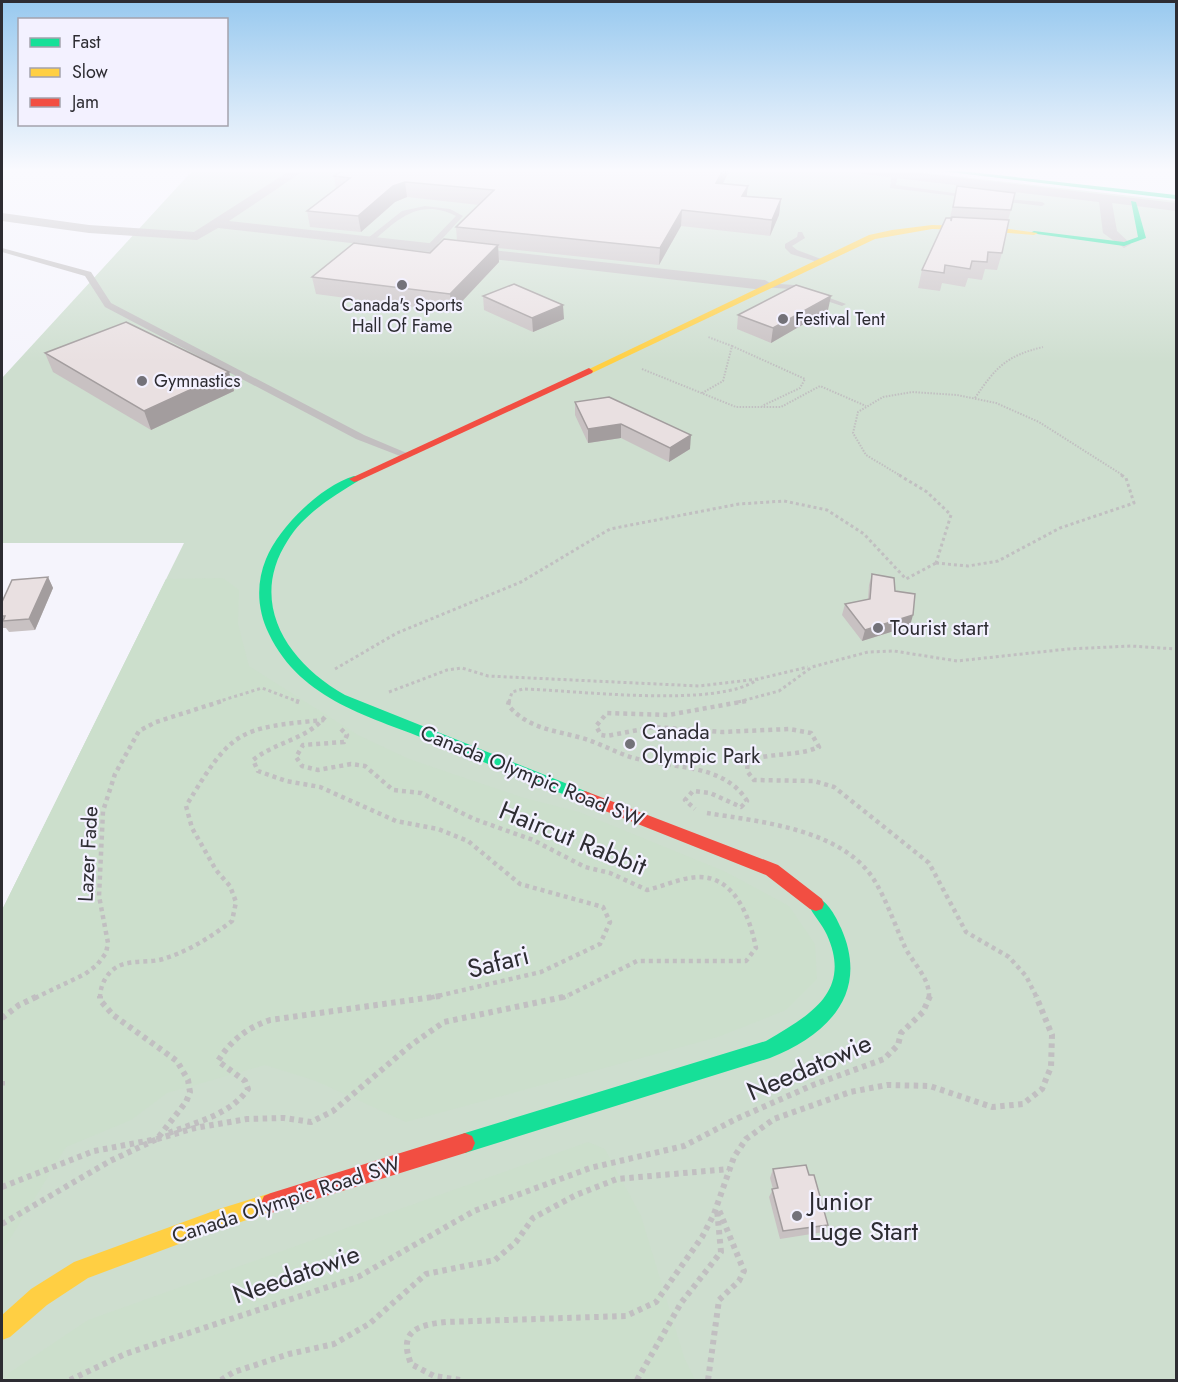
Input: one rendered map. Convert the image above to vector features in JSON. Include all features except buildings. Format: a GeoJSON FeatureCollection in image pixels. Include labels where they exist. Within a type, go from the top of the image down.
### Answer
{"type":"FeatureCollection","features":[{"type":"Feature","properties":{"kind":"main road","name":"Canada Olympic Road SW"},"geometry":{"type":"LineString","coordinates":[[2,1329],[39,1297],[82,1270],[219,1218],[770,1049],[826,1012],[843,986],[845,971],[841,945],[834,929],[817,905],[772,870],[358,707],[316,683],[295,665],[270,628],[263,606],[262,585],[267,564],[281,538],[308,511],[342,486],[404,454],[684,328],[765,285],[879,234]]}},
{"type":"Feature","properties":{"kind":"main road","name":"Canada Olympic Road SW"},"geometry":{"type":"LineString","coordinates":[[1025,234],[1124,244]]}},
{"type":"Feature","properties":{"kind":"main road"},"geometry":{"type":"LineString","coordinates":[[1124,244],[1142,238],[1141,234]]}},
{"type":"Feature","properties":{"kind":"street"},"geometry":{"type":"LineString","coordinates":[[155,234],[199,234]]}},
{"type":"Feature","properties":{"kind":"street"},"geometry":{"type":"LineString","coordinates":[[304,234],[765,285]]}},
{"type":"Feature","properties":{"kind":"street"},"geometry":{"type":"LineString","coordinates":[[1112,234],[1124,244]]}},
{"type":"Feature","properties":{"kind":"street"},"geometry":{"type":"LineString","coordinates":[[687,276],[717,286],[729,297],[729,304]]}},
{"type":"Feature","properties":{"kind":"lane"},"geometry":{"type":"LineString","coordinates":[[367,242],[377,234]]}},
{"type":"Feature","properties":{"kind":"lane"},"geometry":{"type":"LineString","coordinates":[[429,248],[442,234]]}},
{"type":"Feature","properties":{"kind":"lane"},"geometry":{"type":"LineString","coordinates":[[800,234],[801,238],[788,246],[794,252],[818,261]]}},
{"type":"Feature","properties":{"kind":"lane"},"geometry":{"type":"LineString","coordinates":[[2,250],[88,274],[108,305],[360,437],[404,454]]}},
{"type":"Feature","properties":{"kind":"lane"},"geometry":{"type":"LineString","coordinates":[[765,285],[791,287],[842,304]]}},
{"type":"Feature","properties":{"kind":"path"},"geometry":{"type":"LineString","coordinates":[[684,328],[732,346],[805,379],[800,387],[758,407]]}},
{"type":"Feature","properties":{"kind":"path"},"geometry":{"type":"LineString","coordinates":[[702,393],[723,381],[732,346]]}},
{"type":"Feature","properties":{"kind":"path"},"geometry":{"type":"LineString","coordinates":[[975,398],[1000,361],[1020,352],[1043,347]]}},
{"type":"Feature","properties":{"kind":"path"},"geometry":{"type":"LineString","coordinates":[[639,368],[736,407],[781,407],[820,386],[867,407]]}},
{"type":"Feature","properties":{"kind":"path"},"geometry":{"type":"LineString","coordinates":[[316,683],[361,650],[399,631],[510,588],[612,528],[671,519],[747,501],[790,501],[825,510],[841,518],[872,543],[906,579],[936,563],[968,566],[998,561],[1060,528],[1134,503],[1126,478],[1040,422],[996,403],[957,394],[912,392],[883,397],[858,412],[853,433],[866,455],[927,492],[951,515],[936,563]]}},
{"type":"Feature","properties":{"kind":"path"},"geometry":{"type":"LineString","coordinates":[[2,1224],[110,1161],[156,1139],[186,1102],[190,1092],[188,1080],[177,1061],[113,1015],[100,1000],[100,988],[107,975],[121,965],[162,959],[216,935],[232,921],[236,902],[230,886],[216,870],[192,828],[186,806],[220,755],[243,734],[272,725],[324,719],[328,714],[341,718],[358,707],[407,685],[462,668],[488,676],[699,686],[758,679],[812,666]]}},
{"type":"Feature","properties":{"kind":"path","name":"Needatowie"},"geometry":{"type":"LineString","coordinates":[[70,1380],[125,1354],[358,1277],[474,1211],[590,1168],[684,1146],[791,1095],[884,1059],[898,1045],[901,1034],[923,1012],[930,996],[927,980],[910,958],[876,881],[858,861],[821,838],[785,826],[696,810],[685,800],[693,791],[710,793],[741,807],[747,801],[743,791],[732,783],[699,770],[642,761],[585,739],[539,729],[512,712],[508,705],[512,692],[523,689],[664,698],[750,687],[758,679]]}},
{"type":"Feature","properties":{"kind":"path","name":"Lazer Fade"},"geometry":{"type":"LineString","coordinates":[[2,1018],[19,1005],[85,974],[97,965],[106,953],[108,943],[99,896],[103,811],[115,774],[139,731],[156,722],[262,688],[308,708]]}},
{"type":"Feature","properties":{"kind":"path"},"geometry":{"type":"LineString","coordinates":[[316,714],[331,723]]}},
{"type":"Feature","properties":{"kind":"path","name":"Safari"},"geometry":{"type":"LineString","coordinates":[[2,1187],[94,1151],[156,1139],[197,1120],[233,1107],[245,1097],[248,1089],[245,1081],[218,1060],[227,1044],[247,1028],[270,1020],[440,996],[541,972],[600,944],[610,922],[603,906],[520,884],[468,841],[438,828],[396,821],[320,787],[286,782],[258,771],[253,760],[264,749],[310,733],[324,719]]}},
{"type":"Feature","properties":{"kind":"path","name":"Haircut Rabbit"},"geometry":{"type":"LineString","coordinates":[[156,1139],[195,1128],[247,1119],[284,1118],[311,1122],[333,1111],[411,1045],[444,1022],[566,998],[605,975],[637,961],[678,963],[746,961],[756,948],[753,929],[742,906],[729,890],[716,880],[702,877],[684,879],[647,890],[610,873],[585,867],[533,840],[474,819],[421,793],[393,790],[365,766],[351,764],[318,770],[302,766],[296,757],[301,744],[313,741],[344,742],[347,735],[338,726]]}},
{"type":"Feature","properties":{"kind":"path"},"geometry":{"type":"LineString","coordinates":[[2,1081],[2,1087]]}},
{"type":"Feature","properties":{"kind":"path"},"geometry":{"type":"LineString","coordinates":[[221,1380],[234,1372],[289,1354],[334,1344],[369,1324],[426,1274],[495,1260],[516,1242],[533,1218],[601,1185],[628,1178],[729,1169]]}},
{"type":"Feature","properties":{"kind":"path"},"geometry":{"type":"LineString","coordinates":[[637,1380],[681,1303],[721,1252],[717,1205],[744,1272],[739,1281],[719,1300],[708,1380]]}},
{"type":"Feature","properties":{"kind":"green space","name":"Canada Olympic Park"},"geometry":{"type":"Polygon","coordinates":[[[134,234],[1176,234],[1176,1380],[2,1380],[2,910],[184,543],[2,543],[2,378],[134,234]]]}},
{"type":"Feature","properties":{"kind":"green space"},"geometry":{"type":"Polygon","coordinates":[[[223,578],[239,590],[238,624],[249,666],[358,735],[409,759],[521,797],[579,812],[726,872],[789,906],[815,944],[817,979],[786,1010],[718,1037],[406,1122],[316,1081],[265,1065],[167,1093],[131,1120],[66,1147],[2,1252],[2,910],[166,579],[223,578]]]}},
{"type":"Feature","properties":{"kind":"green space"},"geometry":{"type":"Polygon","coordinates":[[[588,1142],[605,1149],[641,1216],[684,1357],[695,1380],[5,1380],[9,1373],[88,1320],[588,1142]]]}},
{"type":"Feature","properties":{"kind":"traffic: fast"},"geometry":{"type":"LineString","coordinates":[[1046,234],[1124,244],[1142,238],[1141,234]]}},
{"type":"Feature","properties":{"kind":"traffic: fast"},"geometry":{"type":"LineString","coordinates":[[354,479],[324,498],[296,522],[275,552],[268,569],[265,601],[272,629],[286,653],[316,684],[353,705],[585,797]]}},
{"type":"Feature","properties":{"kind":"traffic: fast"},"geometry":{"type":"LineString","coordinates":[[465,1143],[770,1049],[805,1028],[824,1013],[834,1000],[843,972],[843,958],[839,943],[833,929],[816,904]]}},
{"type":"Feature","properties":{"kind":"traffic: slow"},"geometry":{"type":"LineString","coordinates":[[589,371],[872,237],[882,234]]}},
{"type":"Feature","properties":{"kind":"traffic: slow"},"geometry":{"type":"LineString","coordinates":[[2,1329],[39,1297],[82,1270],[219,1219],[271,1203]]}},
{"type":"Feature","properties":{"kind":"traffic: jam"},"geometry":{"type":"LineString","coordinates":[[354,479],[589,371]]}},
{"type":"Feature","properties":{"kind":"traffic: jam"},"geometry":{"type":"LineString","coordinates":[[585,797],[772,870],[816,904]]}},
{"type":"Feature","properties":{"kind":"traffic: jam"},"geometry":{"type":"LineString","coordinates":[[271,1203],[465,1143]]}},
{"type":"Feature","properties":{"kind":"place","name":"Canada's Sports Hall Of Fame"},"geometry":{"type":"Point","coordinates":[402,285]}},
{"type":"Feature","properties":{"kind":"place","name":"Festival Tent"},"geometry":{"type":"Point","coordinates":[783,319]}},
{"type":"Feature","properties":{"kind":"place","name":"Gymnastics"},"geometry":{"type":"Point","coordinates":[142,381]}},
{"type":"Feature","properties":{"kind":"place","name":"Tourist start"},"geometry":{"type":"Point","coordinates":[878,628]}},
{"type":"Feature","properties":{"kind":"place","name":"Canada Olympic Park"},"geometry":{"type":"Point","coordinates":[630,744]}},
{"type":"Feature","properties":{"kind":"place","name":"Junior Luge Start"},"geometry":{"type":"Point","coordinates":[797,1216]}}]}
